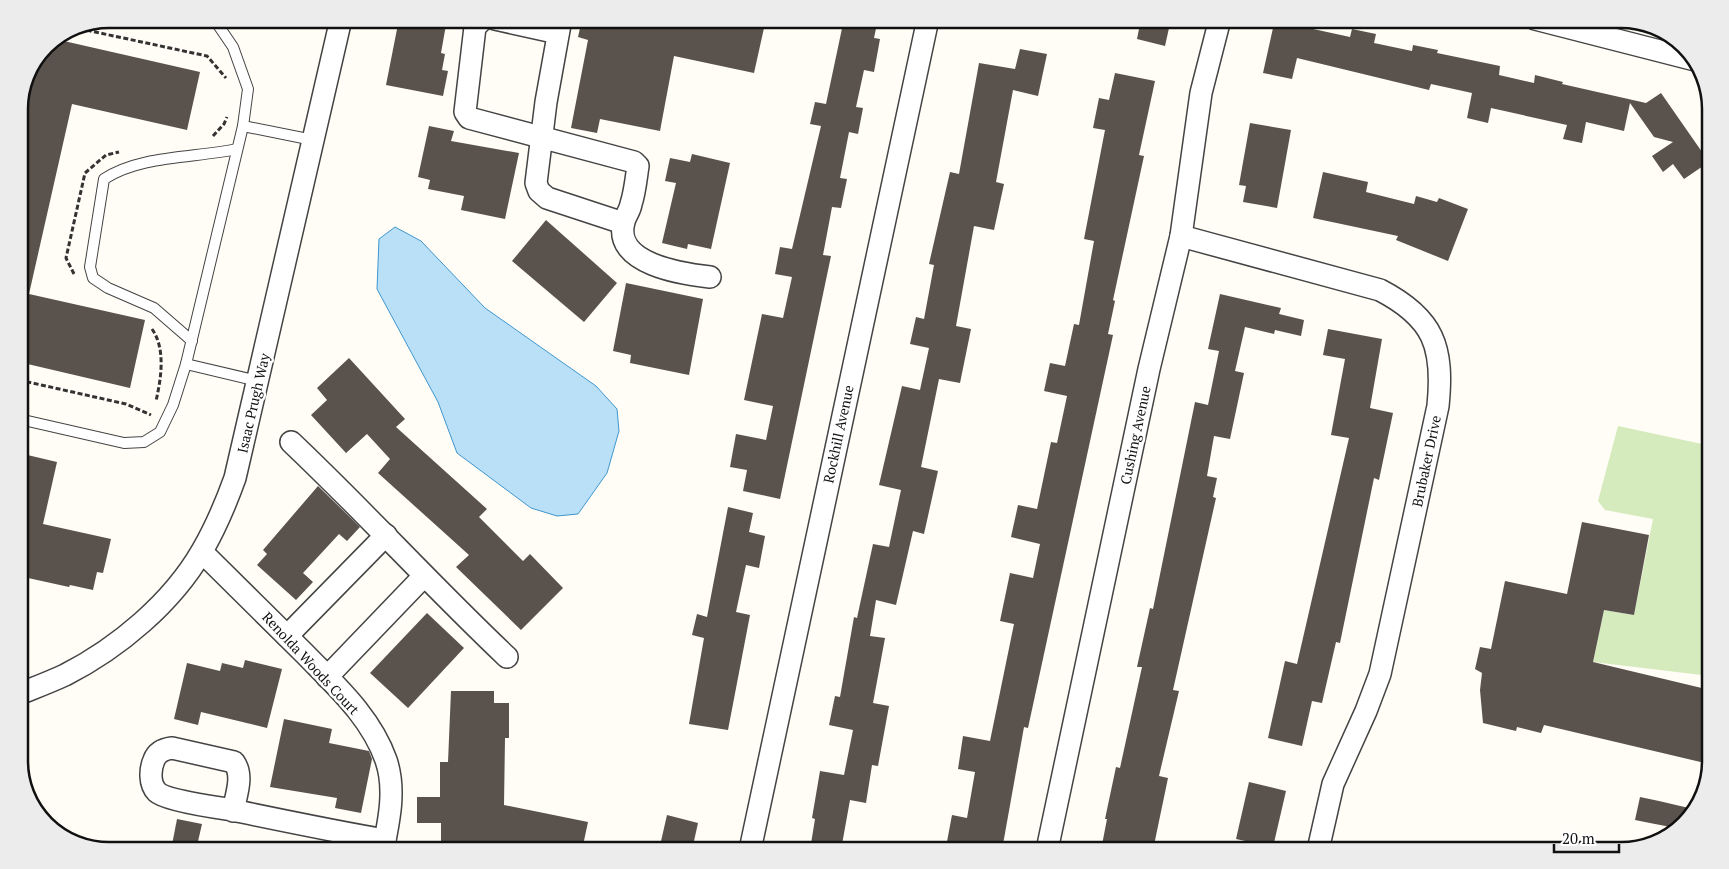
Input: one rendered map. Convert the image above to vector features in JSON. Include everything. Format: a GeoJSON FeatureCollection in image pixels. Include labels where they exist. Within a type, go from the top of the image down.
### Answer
{"type":"FeatureCollection","features":[{"type":"Feature","properties":{"kind":"street","name":"Isaac Prugh Way"},"geometry":{"type":"LineString","coordinates":[[28,690],[64,675],[112,646],[135,628],[170,594],[202,552],[219,519],[235,478],[340,28]]}},
{"type":"Feature","properties":{"kind":"street"},"geometry":{"type":"LineString","coordinates":[[475,28],[465,112],[469,118],[634,162],[638,166],[631,206],[623,223],[624,238],[630,252],[646,262],[710,277]]}},
{"type":"Feature","properties":{"kind":"street"},"geometry":{"type":"LineString","coordinates":[[559,28],[536,183],[539,191],[547,198],[623,223]]}},
{"type":"Feature","properties":{"kind":"street","name":"Rockhill Avenue"},"geometry":{"type":"LineString","coordinates":[[752,842],[926,28]]}},
{"type":"Feature","properties":{"kind":"street","name":"Cushing Avenue"},"geometry":{"type":"LineString","coordinates":[[1049,842],[1147,379],[1181,236],[1200,93],[1218,28]]}},
{"type":"Feature","properties":{"kind":"street"},"geometry":{"type":"LineString","coordinates":[[1570,28],[1682,57]]}},
{"type":"Feature","properties":{"kind":"street","name":"Brubaker Drive"},"geometry":{"type":"LineString","coordinates":[[1181,236],[1380,290],[1400,300],[1418,315],[1431,333],[1438,356],[1441,377],[1438,406],[1380,674],[1366,711],[1333,784],[1320,842]]}},
{"type":"Feature","properties":{"kind":"street"},"geometry":{"type":"LineString","coordinates":[[291,442],[506,657]]}},
{"type":"Feature","properties":{"kind":"street"},"geometry":{"type":"LineString","coordinates":[[287,636],[386,535]]}},
{"type":"Feature","properties":{"kind":"street","name":"Renolda Woods Court"},"geometry":{"type":"LineString","coordinates":[[202,552],[353,704],[376,737],[386,761],[391,786],[391,809],[385,842]]}},
{"type":"Feature","properties":{"kind":"street"},"geometry":{"type":"LineString","coordinates":[[327,677],[424,576]]}},
{"type":"Feature","properties":{"kind":"street"},"geometry":{"type":"LineString","coordinates":[[233,811],[371,842]]}},
{"type":"Feature","properties":{"kind":"lane"},"geometry":{"type":"LineString","coordinates":[[28,421],[124,443],[144,442],[160,432],[173,405],[192,341],[237,149],[248,88],[233,47],[220,28]]}},
{"type":"Feature","properties":{"kind":"lane"},"geometry":{"type":"LineString","coordinates":[[242,126],[314,140]]}},
{"type":"Feature","properties":{"kind":"lane"},"geometry":{"type":"LineString","coordinates":[[192,341],[154,308],[108,288],[94,278],[90,266],[104,179],[120,168],[237,149]]}},
{"type":"Feature","properties":{"kind":"lane"},"geometry":{"type":"LineString","coordinates":[[186,364],[258,381]]}},
{"type":"Feature","properties":{"kind":"path"},"geometry":{"type":"LineString","coordinates":[[93,29],[207,56],[228,79]]}},
{"type":"Feature","properties":{"kind":"path"},"geometry":{"type":"LineString","coordinates":[[211,138],[224,124],[229,110]]}},
{"type":"Feature","properties":{"kind":"path"},"geometry":{"type":"LineString","coordinates":[[78,282],[66,258],[84,173],[106,155],[123,151]]}},
{"type":"Feature","properties":{"kind":"path"},"geometry":{"type":"LineString","coordinates":[[28,382],[126,404],[152,416],[161,380],[161,352],[154,331],[148,326]]}},
{"type":"Feature","properties":{"kind":"green space"},"geometry":{"type":"Polygon","coordinates":[[[1618,426],[1701,444],[1701,675],[1593,662],[1604,610],[1634,615],[1653,519],[1605,510],[1598,501],[1618,426]]]}},
{"type":"Feature","properties":{"kind":"water"},"geometry":{"type":"Polygon","coordinates":[[[395,227],[421,241],[485,308],[596,386],[617,409],[619,431],[607,473],[578,514],[557,516],[531,508],[457,453],[438,402],[377,289],[379,239],[395,227]]]}},
{"type":"Feature","properties":{"kind":"building"},"geometry":{"type":"Polygon","coordinates":[[[397,28],[445,28],[441,53],[445,54],[442,70],[448,71],[443,96],[386,85],[397,28]]]}},
{"type":"Feature","properties":{"kind":"building"},"geometry":{"type":"Polygon","coordinates":[[[580,28],[764,28],[754,73],[674,56],[660,131],[600,119],[597,133],[571,128],[588,40],[578,37],[580,28]]]}},
{"type":"Feature","properties":{"kind":"building"},"geometry":{"type":"Polygon","coordinates":[[[842,28],[876,28],[874,38],[880,39],[874,72],[864,70],[856,107],[863,108],[858,134],[849,132],[840,178],[847,179],[841,208],[832,207],[823,255],[831,256],[780,499],[743,491],[747,470],[730,467],[736,434],[766,440],[773,406],[744,400],[762,314],[783,318],[792,277],[775,274],[780,247],[792,249],[821,126],[810,124],[815,102],[826,104],[842,28]]]}},
{"type":"Feature","properties":{"kind":"building"},"geometry":{"type":"Polygon","coordinates":[[[1139,28],[1169,28],[1165,46],[1137,39],[1139,28]]]}},
{"type":"Feature","properties":{"kind":"building"},"geometry":{"type":"Polygon","coordinates":[[[1273,28],[1309,28],[1350,37],[1352,29],[1376,34],[1374,43],[1412,51],[1413,45],[1438,50],[1437,53],[1500,66],[1499,75],[1534,83],[1535,75],[1563,82],[1562,84],[1646,103],[1661,93],[1701,150],[1701,167],[1684,179],[1673,164],[1663,172],[1652,156],[1673,142],[1654,137],[1630,103],[1624,131],[1586,122],[1582,143],[1563,139],[1567,125],[1491,108],[1488,123],[1467,118],[1472,93],[1431,84],[1429,90],[1297,58],[1292,79],[1263,73],[1273,28]]]}},
{"type":"Feature","properties":{"kind":"building"},"geometry":{"type":"Polygon","coordinates":[[[64,41],[200,72],[187,130],[72,104],[29,294],[145,320],[130,388],[28,364],[28,104],[30,88],[36,73],[44,59],[64,41]]]}},
{"type":"Feature","properties":{"kind":"building"},"geometry":{"type":"Polygon","coordinates":[[[1020,49],[1047,54],[1038,96],[1013,90],[996,182],[1004,184],[994,230],[974,226],[956,326],[971,329],[960,383],[939,379],[921,467],[938,471],[924,534],[913,531],[896,605],[876,600],[870,636],[885,638],[873,703],[889,706],[878,766],[872,765],[866,803],[850,800],[842,842],[811,842],[815,819],[812,818],[820,771],[844,775],[853,730],[829,725],[835,696],[840,697],[854,617],[857,618],[873,544],[889,547],[901,490],[879,485],[902,386],[920,390],[929,348],[910,344],[916,317],[924,319],[934,265],[929,264],[950,172],[959,174],[979,63],[1015,69],[1020,49]]]}},
{"type":"Feature","properties":{"kind":"building"},"geometry":{"type":"Polygon","coordinates":[[[1115,73],[1155,81],[1139,155],[1144,156],[1113,300],[1115,301],[1108,334],[1113,335],[1028,728],[1024,727],[1003,842],[947,842],[952,815],[967,818],[975,772],[958,769],[963,736],[990,741],[1014,624],[1000,621],[1010,573],[1033,578],[1040,544],[1011,537],[1018,505],[1037,509],[1051,442],[1057,443],[1067,396],[1044,391],[1050,363],[1065,366],[1074,324],[1079,325],[1094,241],[1084,239],[1105,130],[1093,128],[1099,98],[1109,100],[1115,73]]]}},
{"type":"Feature","properties":{"kind":"building"},"geometry":{"type":"Polygon","coordinates":[[[1250,123],[1291,130],[1277,208],[1243,202],[1246,186],[1239,185],[1250,123]]]}},
{"type":"Feature","properties":{"kind":"building"},"geometry":{"type":"Polygon","coordinates":[[[429,126],[454,131],[451,141],[519,153],[505,219],[461,210],[464,196],[428,189],[430,180],[418,177],[429,126]]]}},
{"type":"Feature","properties":{"kind":"building"},"geometry":{"type":"Polygon","coordinates":[[[692,154],[730,163],[711,249],[688,244],[687,249],[662,243],[676,183],[665,181],[670,158],[690,162],[692,154]]]}},
{"type":"Feature","properties":{"kind":"building"},"geometry":{"type":"Polygon","coordinates":[[[1323,172],[1368,182],[1366,192],[1414,204],[1416,196],[1437,202],[1439,198],[1468,209],[1448,261],[1396,240],[1398,236],[1313,218],[1323,172]]]}},
{"type":"Feature","properties":{"kind":"building"},"geometry":{"type":"Polygon","coordinates":[[[546,220],[617,283],[584,322],[512,261],[546,220]]]}},
{"type":"Feature","properties":{"kind":"building"},"geometry":{"type":"Polygon","coordinates":[[[626,283],[703,299],[689,375],[630,363],[631,355],[613,351],[626,283]]]}},
{"type":"Feature","properties":{"kind":"building"},"geometry":{"type":"Polygon","coordinates":[[[1220,294],[1281,308],[1279,314],[1304,320],[1301,336],[1275,330],[1274,334],[1245,327],[1235,371],[1244,373],[1230,439],[1214,436],[1207,476],[1217,478],[1213,497],[1216,498],[1173,690],[1179,691],[1159,776],[1168,778],[1155,842],[1103,842],[1107,819],[1105,819],[1116,767],[1120,768],[1142,667],[1137,667],[1150,608],[1153,609],[1195,402],[1208,405],[1219,351],[1208,349],[1220,294]]]}},
{"type":"Feature","properties":{"kind":"building"},"geometry":{"type":"Polygon","coordinates":[[[1328,329],[1382,339],[1370,408],[1393,413],[1379,480],[1374,478],[1340,643],[1336,642],[1322,703],[1312,701],[1302,746],[1268,738],[1285,661],[1297,664],[1349,438],[1331,435],[1345,359],[1323,355],[1328,329]]]}},
{"type":"Feature","properties":{"kind":"building"},"geometry":{"type":"Polygon","coordinates":[[[349,358],[405,419],[396,427],[487,509],[479,517],[523,561],[530,554],[563,588],[521,630],[456,567],[469,555],[378,473],[390,459],[367,434],[346,453],[311,415],[327,400],[317,388],[349,358]]]}},
{"type":"Feature","properties":{"kind":"building"},"geometry":{"type":"Polygon","coordinates":[[[28,455],[57,462],[43,524],[111,539],[103,573],[97,572],[93,590],[70,585],[69,587],[28,578],[28,455]]]}},
{"type":"Feature","properties":{"kind":"building"},"geometry":{"type":"Polygon","coordinates":[[[318,486],[360,527],[347,541],[339,534],[303,573],[313,582],[296,600],[257,565],[267,554],[263,550],[318,486]]]}},
{"type":"Feature","properties":{"kind":"building"},"geometry":{"type":"Polygon","coordinates":[[[728,507],[753,513],[749,532],[765,536],[759,568],[746,565],[736,612],[750,615],[728,730],[689,724],[704,638],[692,635],[697,614],[707,617],[728,507]]]}},
{"type":"Feature","properties":{"kind":"building"},"geometry":{"type":"Polygon","coordinates":[[[1582,522],[1649,535],[1634,615],[1604,610],[1593,662],[1701,688],[1701,762],[1544,725],[1541,733],[1517,727],[1516,731],[1483,723],[1480,690],[1482,673],[1475,669],[1480,647],[1491,649],[1505,581],[1567,594],[1582,522]]]}},
{"type":"Feature","properties":{"kind":"building"},"geometry":{"type":"Polygon","coordinates":[[[427,613],[464,648],[408,708],[370,673],[427,613]]]}},
{"type":"Feature","properties":{"kind":"building"},"geometry":{"type":"Polygon","coordinates":[[[245,660],[282,669],[267,728],[201,712],[198,725],[174,719],[187,663],[220,671],[222,663],[243,668],[245,660]]]}},
{"type":"Feature","properties":{"kind":"building"},"geometry":{"type":"Polygon","coordinates":[[[451,691],[494,691],[494,703],[509,703],[509,738],[505,738],[504,805],[588,822],[584,842],[441,842],[441,823],[417,823],[417,797],[440,797],[440,762],[448,762],[451,691]]]}},
{"type":"Feature","properties":{"kind":"building"},"geometry":{"type":"Polygon","coordinates":[[[284,719],[332,729],[329,743],[369,751],[372,759],[361,813],[335,808],[337,798],[270,787],[284,719]]]}},
{"type":"Feature","properties":{"kind":"building"},"geometry":{"type":"Polygon","coordinates":[[[1249,782],[1286,791],[1274,842],[1250,842],[1236,839],[1249,782]]]}},
{"type":"Feature","properties":{"kind":"building"},"geometry":{"type":"Polygon","coordinates":[[[1640,797],[1686,807],[1667,826],[1635,820],[1640,797]]]}},
{"type":"Feature","properties":{"kind":"building"},"geometry":{"type":"Polygon","coordinates":[[[667,815],[698,823],[694,842],[661,842],[667,815]]]}},
{"type":"Feature","properties":{"kind":"building"},"geometry":{"type":"Polygon","coordinates":[[[177,819],[202,824],[198,842],[173,842],[177,819]]]}}]}
